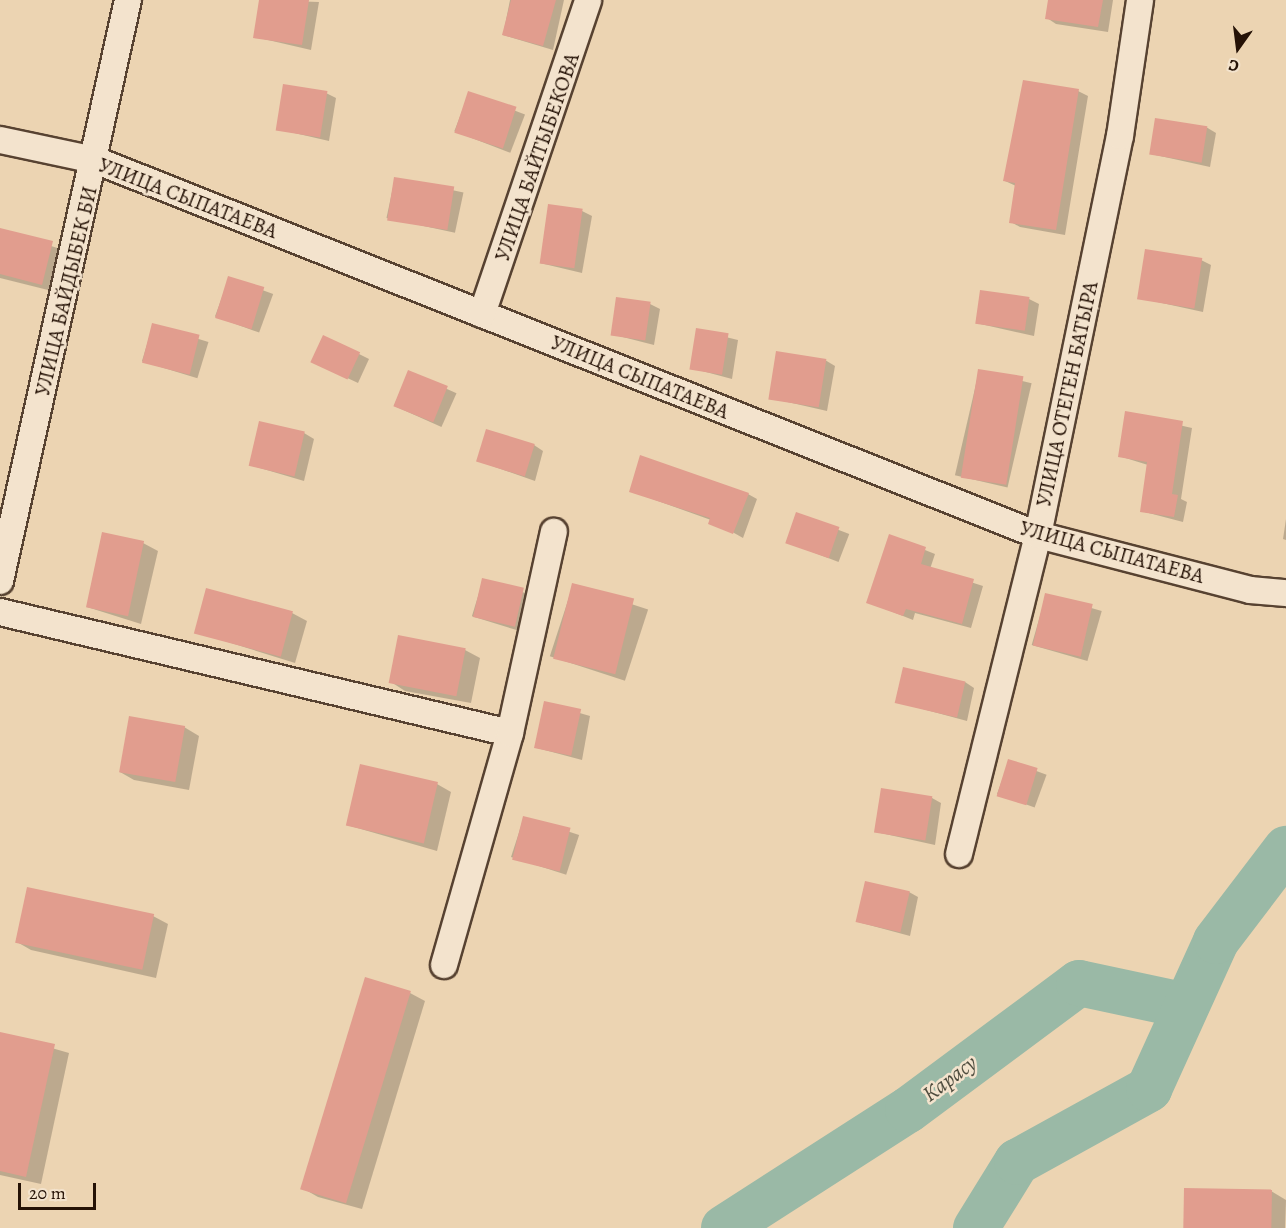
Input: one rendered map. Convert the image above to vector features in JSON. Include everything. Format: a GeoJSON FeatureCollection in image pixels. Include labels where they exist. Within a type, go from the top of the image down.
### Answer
{"type":"FeatureCollection","features":[{"type":"Feature","properties":{"kind":"street","name":"УЛИЦА БАЙДЫБЕК БИ"},"geometry":{"type":"LineString","coordinates":[[0,581],[95,160],[128,0]]}},
{"type":"Feature","properties":{"kind":"street","name":"УЛИЦА БАЙТЫБЕКОВА"},"geometry":{"type":"LineString","coordinates":[[482,314],[588,0]]}},
{"type":"Feature","properties":{"kind":"street","name":"УЛИЦА ОТЕГЕН БАТЫРА"},"geometry":{"type":"LineString","coordinates":[[959,854],[1038,535],[1120,136],[1140,0]]}},
{"type":"Feature","properties":{"kind":"street","name":"УЛИЦА СЫПАТАЕВА"},"geometry":{"type":"LineString","coordinates":[[0,140],[95,160],[1038,535],[1250,590],[1286,593]]}},
{"type":"Feature","properties":{"kind":"street"},"geometry":{"type":"LineString","coordinates":[[444,965],[510,733],[554,532]]}},
{"type":"Feature","properties":{"kind":"street"},"geometry":{"type":"LineString","coordinates":[[0,612],[510,733]]}},
{"type":"Feature","properties":{"kind":"building"},"geometry":{"type":"Polygon","coordinates":[[[259,0],[309,0],[302,45],[253,38],[259,0]]]}},
{"type":"Feature","properties":{"kind":"building"},"geometry":{"type":"Polygon","coordinates":[[[511,0],[556,0],[543,46],[502,35],[511,0]]]}},
{"type":"Feature","properties":{"kind":"building"},"geometry":{"type":"Polygon","coordinates":[[[1048,0],[1103,0],[1098,27],[1045,19],[1048,0]]]}},
{"type":"Feature","properties":{"kind":"building"},"geometry":{"type":"Polygon","coordinates":[[[1023,80],[1079,89],[1056,230],[1009,223],[1015,183],[1003,181],[1023,80]]]}},
{"type":"Feature","properties":{"kind":"building"},"geometry":{"type":"Polygon","coordinates":[[[283,84],[327,91],[320,137],[276,130],[283,84]]]}},
{"type":"Feature","properties":{"kind":"building"},"geometry":{"type":"Polygon","coordinates":[[[468,91],[517,107],[503,149],[454,133],[468,91]]]}},
{"type":"Feature","properties":{"kind":"building"},"geometry":{"type":"Polygon","coordinates":[[[1155,118],[1207,126],[1202,163],[1149,155],[1155,118]]]}},
{"type":"Feature","properties":{"kind":"building"},"geometry":{"type":"Polygon","coordinates":[[[394,177],[454,187],[447,230],[387,220],[394,177]]]}},
{"type":"Feature","properties":{"kind":"building"},"geometry":{"type":"Polygon","coordinates":[[[548,204],[583,209],[574,268],[540,263],[548,204]]]}},
{"type":"Feature","properties":{"kind":"building"},"geometry":{"type":"Polygon","coordinates":[[[0,228],[53,241],[42,285],[0,274],[0,228]]]}},
{"type":"Feature","properties":{"kind":"building"},"geometry":{"type":"Polygon","coordinates":[[[1145,249],[1202,258],[1194,308],[1137,299],[1145,249]]]}},
{"type":"Feature","properties":{"kind":"building"},"geometry":{"type":"Polygon","coordinates":[[[228,276],[264,287],[251,329],[215,318],[228,276]]]}},
{"type":"Feature","properties":{"kind":"building"},"geometry":{"type":"Polygon","coordinates":[[[980,290],[1030,297],[1025,331],[975,324],[980,290]]]}},
{"type":"Feature","properties":{"kind":"building"},"geometry":{"type":"Polygon","coordinates":[[[616,297],[651,302],[645,340],[611,336],[616,297]]]}},
{"type":"Feature","properties":{"kind":"building"},"geometry":{"type":"Polygon","coordinates":[[[152,323],[200,335],[190,375],[142,363],[152,323]]]}},
{"type":"Feature","properties":{"kind":"building"},"geometry":{"type":"Polygon","coordinates":[[[696,328],[729,333],[722,375],[689,369],[696,328]]]}},
{"type":"Feature","properties":{"kind":"building"},"geometry":{"type":"Polygon","coordinates":[[[323,335],[360,352],[347,380],[310,362],[323,335]]]}},
{"type":"Feature","properties":{"kind":"building"},"geometry":{"type":"Polygon","coordinates":[[[776,351],[826,359],[819,407],[768,399],[776,351]]]}},
{"type":"Feature","properties":{"kind":"building"},"geometry":{"type":"Polygon","coordinates":[[[978,369],[1023,376],[1006,485],[961,478],[978,369]]]}},
{"type":"Feature","properties":{"kind":"building"},"geometry":{"type":"Polygon","coordinates":[[[408,370],[448,386],[433,422],[393,406],[408,370]]]}},
{"type":"Feature","properties":{"kind":"building"},"geometry":{"type":"Polygon","coordinates":[[[1125,411],[1183,421],[1172,494],[1178,495],[1174,517],[1140,512],[1147,462],[1118,457],[1125,411]]]}},
{"type":"Feature","properties":{"kind":"building"},"geometry":{"type":"Polygon","coordinates":[[[259,421],[305,432],[294,476],[249,466],[259,421]]]}},
{"type":"Feature","properties":{"kind":"building"},"geometry":{"type":"Polygon","coordinates":[[[486,429],[535,444],[525,476],[476,462],[486,429]]]}},
{"type":"Feature","properties":{"kind":"building"},"geometry":{"type":"Polygon","coordinates":[[[640,455],[749,493],[733,534],[708,524],[710,518],[629,492],[640,455]]]}},
{"type":"Feature","properties":{"kind":"building"},"geometry":{"type":"Polygon","coordinates":[[[796,512],[839,527],[829,558],[785,543],[796,512]]]}},
{"type":"Feature","properties":{"kind":"building"},"geometry":{"type":"Polygon","coordinates":[[[102,532],[144,541],[128,616],[86,607],[102,532]]]}},
{"type":"Feature","properties":{"kind":"building"},"geometry":{"type":"Polygon","coordinates":[[[889,534],[926,547],[921,564],[974,579],[962,624],[906,609],[903,616],[866,603],[889,534]]]}},
{"type":"Feature","properties":{"kind":"building"},"geometry":{"type":"Polygon","coordinates":[[[482,578],[524,588],[515,627],[473,617],[482,578]]]}},
{"type":"Feature","properties":{"kind":"building"},"geometry":{"type":"Polygon","coordinates":[[[572,583],[634,598],[615,674],[553,659],[572,583]]]}},
{"type":"Feature","properties":{"kind":"building"},"geometry":{"type":"Polygon","coordinates":[[[206,588],[293,611],[281,657],[194,633],[206,588]]]}},
{"type":"Feature","properties":{"kind":"building"},"geometry":{"type":"Polygon","coordinates":[[[1045,593],[1093,604],[1081,657],[1033,646],[1045,593]]]}},
{"type":"Feature","properties":{"kind":"building"},"geometry":{"type":"Polygon","coordinates":[[[398,635],[466,648],[456,696],[389,683],[398,635]]]}},
{"type":"Feature","properties":{"kind":"building"},"geometry":{"type":"Polygon","coordinates":[[[903,667],[965,681],[957,717],[895,703],[903,667]]]}},
{"type":"Feature","properties":{"kind":"building"},"geometry":{"type":"Polygon","coordinates":[[[544,701],[581,709],[571,756],[534,748],[544,701]]]}},
{"type":"Feature","properties":{"kind":"building"},"geometry":{"type":"Polygon","coordinates":[[[129,716],[185,726],[175,782],[119,772],[129,716]]]}},
{"type":"Feature","properties":{"kind":"building"},"geometry":{"type":"Polygon","coordinates":[[[1008,759],[1038,768],[1026,805],[997,796],[1008,759]]]}},
{"type":"Feature","properties":{"kind":"building"},"geometry":{"type":"Polygon","coordinates":[[[360,764],[438,782],[424,843],[346,825],[360,764]]]}},
{"type":"Feature","properties":{"kind":"building"},"geometry":{"type":"Polygon","coordinates":[[[881,788],[932,796],[925,841],[874,832],[881,788]]]}},
{"type":"Feature","properties":{"kind":"building"},"geometry":{"type":"Polygon","coordinates":[[[523,816],[571,828],[560,872],[512,860],[523,816]]]}},
{"type":"Feature","properties":{"kind":"building"},"geometry":{"type":"Polygon","coordinates":[[[865,881],[910,891],[900,932],[856,922],[865,881]]]}},
{"type":"Feature","properties":{"kind":"building"},"geometry":{"type":"Polygon","coordinates":[[[27,887],[154,914],[142,970],[15,943],[27,887]]]}},
{"type":"Feature","properties":{"kind":"building"},"geometry":{"type":"Polygon","coordinates":[[[365,977],[411,991],[346,1203],[300,1189],[365,977]]]}},
{"type":"Feature","properties":{"kind":"building"},"geometry":{"type":"Polygon","coordinates":[[[0,1032],[55,1044],[26,1177],[0,1171],[0,1032]]]}},
{"type":"Feature","properties":{"kind":"building"},"geometry":{"type":"Polygon","coordinates":[[[1184,1188],[1272,1190],[1271,1228],[1183,1228],[1184,1188]]]}},
{"type":"Feature","properties":{"kind":"waterway"},"geometry":{"type":"LineString","coordinates":[[976,1228],[1017,1162],[1149,1089],[1216,941],[1286,849]]}},
{"type":"Feature","properties":{"kind":"waterway","name":"Карасу"},"geometry":{"type":"LineString","coordinates":[[724,1228],[908,1110],[1079,983],[1186,1006]]}}]}
